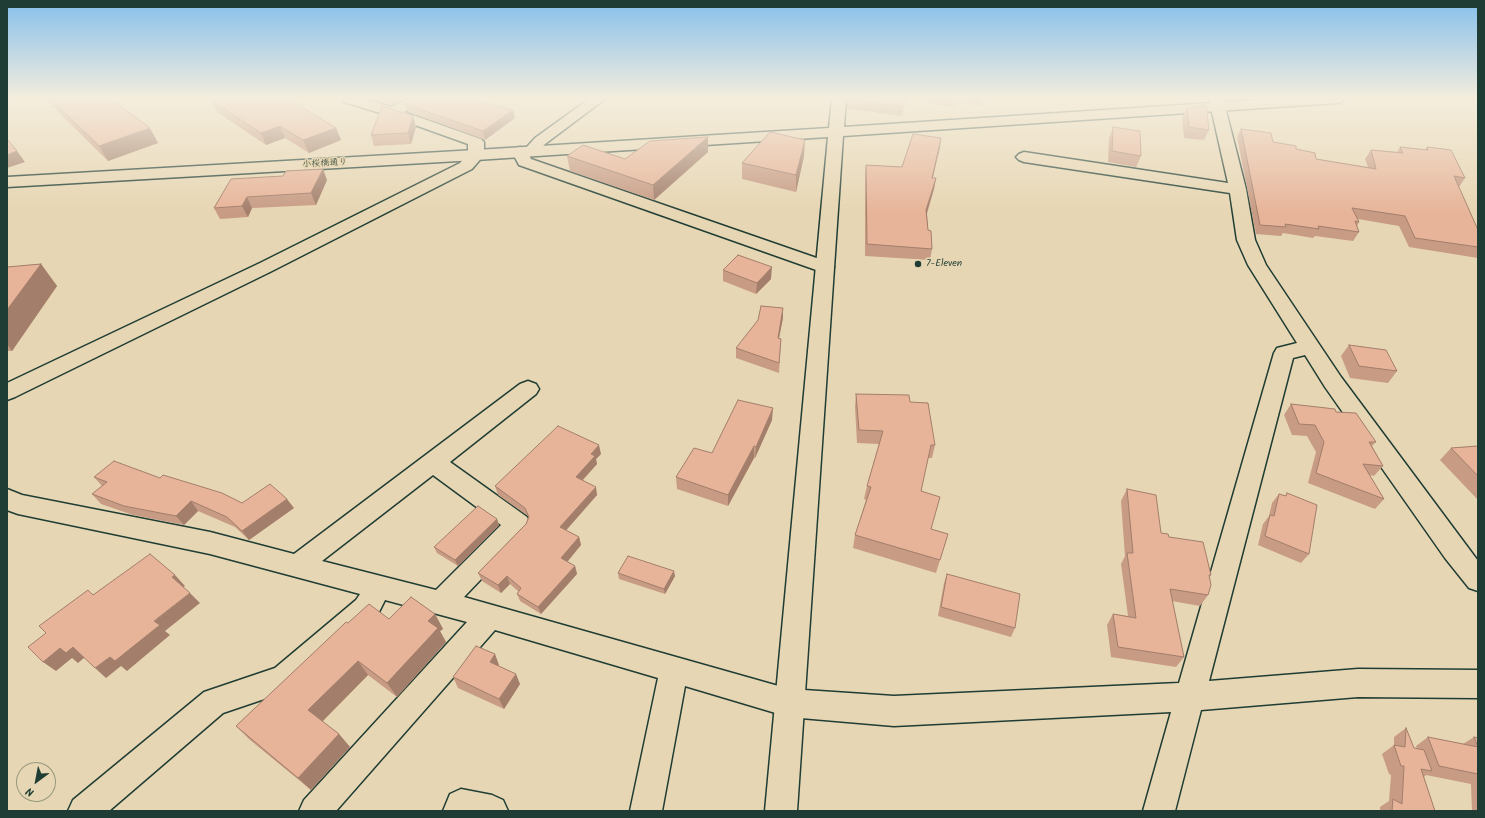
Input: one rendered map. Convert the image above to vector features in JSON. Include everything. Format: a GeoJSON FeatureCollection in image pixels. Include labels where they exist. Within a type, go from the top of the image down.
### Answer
{"type":"FeatureCollection","features":[{"type":"Feature","properties":{"kind":"street"},"geometry":{"type":"LineString","coordinates":[[7,392],[266,266],[466,166],[476,155],[476,142],[462,137]]}},
{"type":"Feature","properties":{"kind":"street"},"geometry":{"type":"LineString","coordinates":[[545,137],[525,152],[525,162],[825,267]]}},
{"type":"Feature","properties":{"kind":"street","name":"小桜橋通り"},"geometry":{"type":"LineString","coordinates":[[7,182],[476,155],[745,137]]}},
{"type":"Feature","properties":{"kind":"street"},"geometry":{"type":"LineString","coordinates":[[781,811],[836,137]]}},
{"type":"Feature","properties":{"kind":"street"},"geometry":{"type":"LineString","coordinates":[[1226,137],[1238,189],[1246,240],[1257,265],[1342,395],[1454,550],[1478,580]]}},
{"type":"Feature","properties":{"kind":"street"},"geometry":{"type":"LineString","coordinates":[[1024,157],[1238,189]]}},
{"type":"Feature","properties":{"kind":"street"},"geometry":{"type":"LineString","coordinates":[[1159,811],[1284,353],[1310,347]]}},
{"type":"Feature","properties":{"kind":"street"},"geometry":{"type":"LineString","coordinates":[[297,566],[528,389]]}},
{"type":"Feature","properties":{"kind":"street"},"geometry":{"type":"LineString","coordinates":[[432,462],[518,524],[442,603]]}},
{"type":"Feature","properties":{"kind":"street"},"geometry":{"type":"LineString","coordinates":[[7,499],[18,504],[210,544],[378,586],[490,616],[789,703],[894,711],[1191,697],[1358,683],[1478,684]]}},
{"type":"Feature","properties":{"kind":"street"},"geometry":{"type":"LineString","coordinates":[[84,811],[214,702],[284,679],[366,609],[378,586]]}},
{"type":"Feature","properties":{"kind":"street"},"geometry":{"type":"LineString","coordinates":[[314,811],[490,616]]}},
{"type":"Feature","properties":{"kind":"street"},"geometry":{"type":"LineString","coordinates":[[646,811],[674,670]]}},
{"type":"Feature","properties":{"kind":"street"},"geometry":{"type":"LineString","coordinates":[[459,811],[461,805],[492,811]]}},
{"type":"Feature","properties":{"kind":"building"},"geometry":{"type":"Polygon","coordinates":[[[90,137],[124,137],[99,146],[90,137]]]}},
{"type":"Feature","properties":{"kind":"building"},"geometry":{"type":"Polygon","coordinates":[[[298,137],[311,137],[303,140],[298,137]]]}},
{"type":"Feature","properties":{"kind":"building"},"geometry":{"type":"Polygon","coordinates":[[[708,137],[653,185],[567,156],[583,145],[625,159],[650,141],[708,137]]]}},
{"type":"Feature","properties":{"kind":"building"},"geometry":{"type":"Polygon","coordinates":[[[765,137],[793,137],[805,140],[796,175],[742,163],[765,137]]]}},
{"type":"Feature","properties":{"kind":"building"},"geometry":{"type":"Polygon","coordinates":[[[912,137],[941,138],[932,178],[936,178],[926,210],[928,230],[931,231],[932,249],[867,244],[866,165],[902,167],[912,137]]]}},
{"type":"Feature","properties":{"kind":"building"},"geometry":{"type":"Polygon","coordinates":[[[1113,137],[1140,137],[1141,156],[1112,151],[1113,137]]]}},
{"type":"Feature","properties":{"kind":"building"},"geometry":{"type":"Polygon","coordinates":[[[1243,137],[1272,137],[1273,142],[1296,146],[1296,149],[1315,153],[1316,159],[1376,169],[1371,150],[1403,153],[1400,147],[1428,150],[1427,147],[1451,150],[1465,178],[1454,176],[1478,230],[1478,247],[1415,238],[1405,216],[1352,208],[1359,222],[1355,221],[1359,232],[1318,226],[1319,229],[1285,224],[1286,227],[1260,225],[1243,137]]]}},
{"type":"Feature","properties":{"kind":"building"},"geometry":{"type":"Polygon","coordinates":[[[7,139],[17,151],[7,155],[7,139]]]}},
{"type":"Feature","properties":{"kind":"building"},"geometry":{"type":"Polygon","coordinates":[[[323,169],[311,193],[247,197],[242,206],[214,208],[231,179],[283,176],[286,171],[323,169]]]}},
{"type":"Feature","properties":{"kind":"building"},"geometry":{"type":"Polygon","coordinates":[[[738,255],[772,267],[757,283],[723,270],[738,255]]]}},
{"type":"Feature","properties":{"kind":"building"},"geometry":{"type":"Polygon","coordinates":[[[41,264],[7,310],[7,267],[41,264]]]}},
{"type":"Feature","properties":{"kind":"building"},"geometry":{"type":"Polygon","coordinates":[[[761,306],[783,308],[778,338],[781,339],[779,363],[736,348],[758,320],[761,306]]]}},
{"type":"Feature","properties":{"kind":"building"},"geometry":{"type":"Polygon","coordinates":[[[1349,345],[1386,350],[1397,371],[1359,366],[1349,345]]]}},
{"type":"Feature","properties":{"kind":"building"},"geometry":{"type":"Polygon","coordinates":[[[856,394],[909,395],[910,402],[928,403],[935,445],[931,445],[921,491],[940,497],[931,529],[948,534],[940,560],[855,535],[871,487],[867,486],[883,431],[859,430],[856,394]]]}},
{"type":"Feature","properties":{"kind":"building"},"geometry":{"type":"Polygon","coordinates":[[[738,400],[773,408],[756,447],[754,446],[728,495],[676,477],[694,448],[712,453],[738,400]]]}},
{"type":"Feature","properties":{"kind":"building"},"geometry":{"type":"Polygon","coordinates":[[[1291,404],[1335,409],[1336,412],[1356,413],[1376,442],[1369,442],[1383,466],[1363,464],[1384,499],[1316,473],[1324,442],[1315,425],[1299,424],[1291,404]]]}},
{"type":"Feature","properties":{"kind":"building"},"geometry":{"type":"Polygon","coordinates":[[[558,426],[599,445],[591,454],[595,456],[576,477],[596,487],[560,527],[579,537],[561,558],[575,566],[538,607],[517,594],[521,588],[507,576],[498,585],[478,573],[526,524],[529,517],[525,508],[495,486],[558,426]]]}},
{"type":"Feature","properties":{"kind":"building"},"geometry":{"type":"Polygon","coordinates":[[[1478,446],[1478,476],[1451,448],[1478,446]]]}},
{"type":"Feature","properties":{"kind":"building"},"geometry":{"type":"Polygon","coordinates":[[[114,461],[160,478],[163,475],[222,493],[242,503],[270,484],[287,499],[242,531],[227,517],[191,501],[176,516],[124,506],[92,494],[107,482],[94,477],[114,461]]]}},
{"type":"Feature","properties":{"kind":"building"},"geometry":{"type":"Polygon","coordinates":[[[1127,489],[1156,495],[1161,533],[1168,534],[1169,537],[1203,542],[1211,575],[1209,575],[1211,585],[1208,595],[1170,589],[1184,657],[1118,647],[1113,614],[1136,618],[1127,553],[1133,553],[1127,489]]]}},
{"type":"Feature","properties":{"kind":"building"},"geometry":{"type":"Polygon","coordinates":[[[1287,493],[1317,505],[1309,554],[1265,536],[1270,515],[1274,516],[1279,494],[1286,496],[1287,493]]]}},
{"type":"Feature","properties":{"kind":"building"},"geometry":{"type":"Polygon","coordinates":[[[478,506],[497,519],[455,560],[434,547],[478,506]]]}},
{"type":"Feature","properties":{"kind":"building"},"geometry":{"type":"Polygon","coordinates":[[[150,554],[175,575],[172,577],[190,593],[154,621],[160,625],[115,661],[110,657],[95,668],[73,647],[66,653],[60,648],[43,662],[28,647],[46,633],[39,626],[88,590],[93,595],[150,554]]]}},
{"type":"Feature","properties":{"kind":"building"},"geometry":{"type":"Polygon","coordinates":[[[628,556],[674,571],[664,589],[618,573],[628,556]]]}},
{"type":"Feature","properties":{"kind":"building"},"geometry":{"type":"Polygon","coordinates":[[[947,574],[1020,594],[1015,628],[941,607],[947,574]]]}},
{"type":"Feature","properties":{"kind":"building"},"geometry":{"type":"Polygon","coordinates":[[[411,597],[435,614],[428,621],[438,628],[387,683],[358,661],[308,710],[339,734],[298,778],[236,726],[346,622],[348,623],[369,604],[389,619],[411,597]]]}},
{"type":"Feature","properties":{"kind":"building"},"geometry":{"type":"Polygon","coordinates":[[[476,646],[495,654],[490,662],[516,674],[499,699],[453,677],[476,646]]]}},
{"type":"Feature","properties":{"kind":"building"},"geometry":{"type":"Polygon","coordinates":[[[1406,728],[1414,748],[1424,750],[1432,771],[1421,769],[1435,811],[1392,811],[1393,799],[1402,804],[1404,766],[1401,766],[1394,745],[1405,747],[1406,728]]]}},
{"type":"Feature","properties":{"kind":"building"},"geometry":{"type":"Polygon","coordinates":[[[1428,737],[1478,747],[1478,774],[1439,766],[1428,737]]]}},
{"type":"Feature","properties":{"kind":"building"},"geometry":{"type":"Polygon","coordinates":[[[1474,737],[1478,738],[1478,747],[1474,737]]]}},
{"type":"Feature","properties":{"kind":"place","name":"7-Eleven"},"geometry":{"type":"Point","coordinates":[918,264]}}]}
